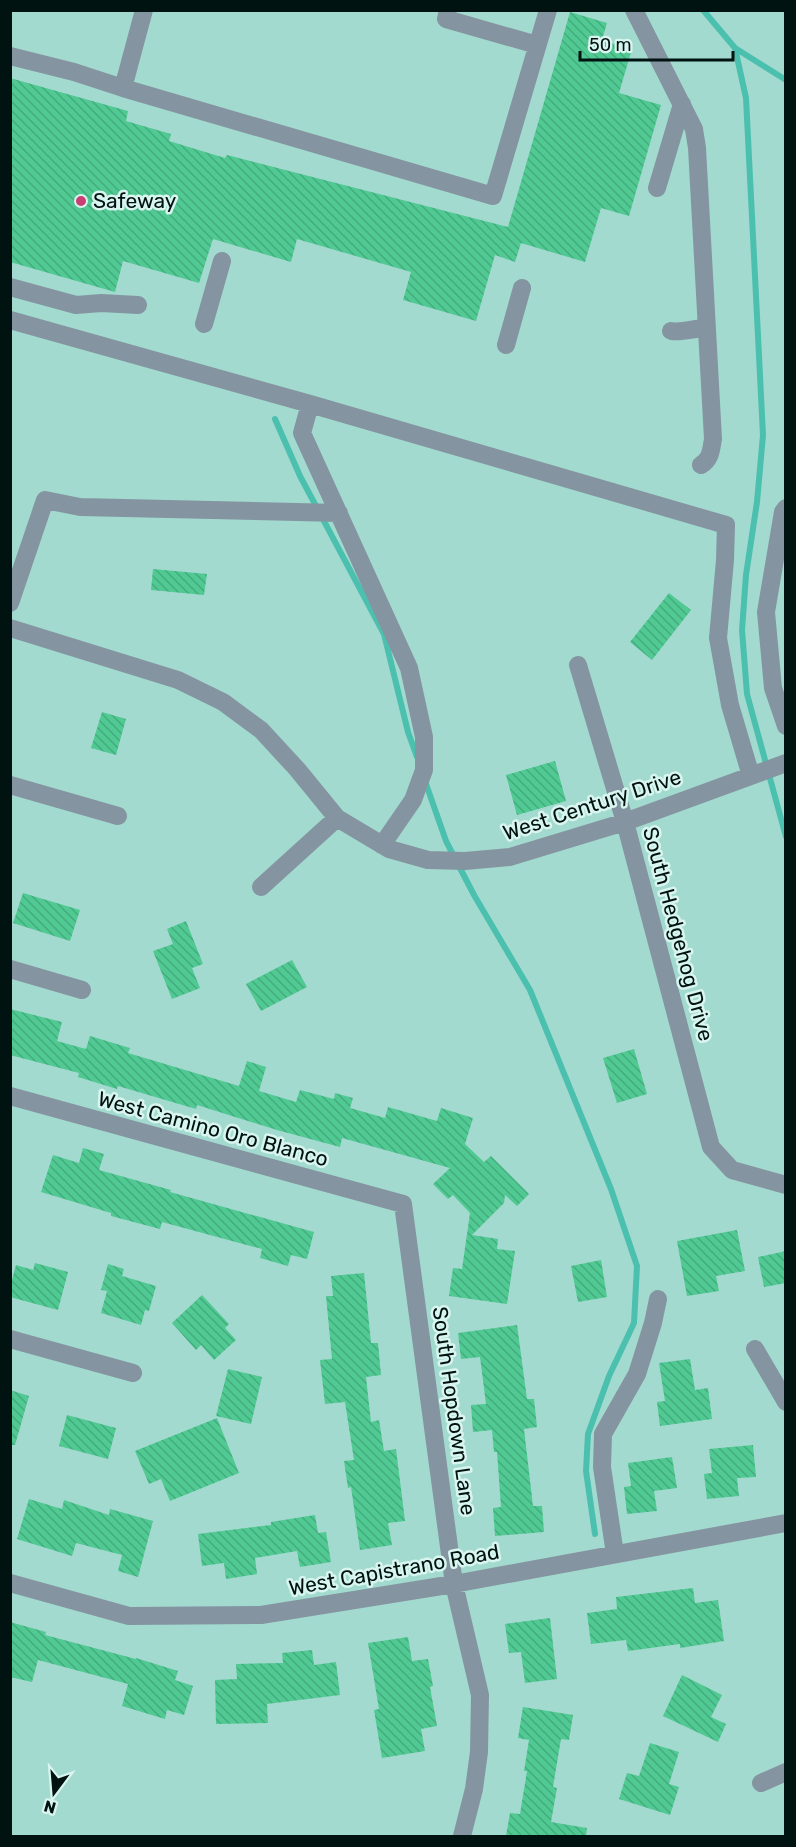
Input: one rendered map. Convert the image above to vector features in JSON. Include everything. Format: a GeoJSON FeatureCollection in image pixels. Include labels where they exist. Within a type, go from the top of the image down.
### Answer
{"type":"FeatureCollection","features":[{"type":"Feature","properties":{"kind":"street"},"geometry":{"type":"LineString","coordinates":[[123,88],[144,10]]}},
{"type":"Feature","properties":{"kind":"street"},"geometry":{"type":"LineString","coordinates":[[10,56],[74,72],[493,196],[548,10]]}},
{"type":"Feature","properties":{"kind":"street"},"geometry":{"type":"LineString","coordinates":[[634,10],[694,129],[697,148],[713,439],[711,453],[707,461],[701,465]]}},
{"type":"Feature","properties":{"kind":"street"},"geometry":{"type":"LineString","coordinates":[[447,15],[537,45]]}},
{"type":"Feature","properties":{"kind":"street"},"geometry":{"type":"LineString","coordinates":[[657,188],[682,104]]}},
{"type":"Feature","properties":{"kind":"street"},"geometry":{"type":"LineString","coordinates":[[204,324],[222,261]]}},
{"type":"Feature","properties":{"kind":"street"},"geometry":{"type":"LineString","coordinates":[[10,287],[76,304],[138,305]]}},
{"type":"Feature","properties":{"kind":"street"},"geometry":{"type":"LineString","coordinates":[[506,345],[522,288]]}},
{"type":"Feature","properties":{"kind":"street"},"geometry":{"type":"LineString","coordinates":[[10,320],[310,404],[726,525],[718,638],[730,705],[751,776]]}},
{"type":"Feature","properties":{"kind":"street"},"geometry":{"type":"LineString","coordinates":[[671,331],[706,328]]}},
{"type":"Feature","properties":{"kind":"street"},"geometry":{"type":"LineString","coordinates":[[310,404],[302,433],[409,668],[424,737],[424,770],[413,800],[382,845]]}},
{"type":"Feature","properties":{"kind":"street"},"geometry":{"type":"LineString","coordinates":[[10,603],[45,500],[80,507],[339,513]]}},
{"type":"Feature","properties":{"kind":"street"},"geometry":{"type":"LineString","coordinates":[[786,508],[783,512],[766,612],[773,688],[786,726]]}},
{"type":"Feature","properties":{"kind":"street","name":"West Century Drive"},"geometry":{"type":"LineString","coordinates":[[10,628],[178,680],[223,702],[261,730],[337,818],[389,849],[428,860],[465,861],[510,857],[625,822],[786,763]]}},
{"type":"Feature","properties":{"kind":"street","name":"South Hedgehog Drive"},"geometry":{"type":"LineString","coordinates":[[578,664],[625,822],[711,1147],[732,1170],[786,1185]]}},
{"type":"Feature","properties":{"kind":"street"},"geometry":{"type":"LineString","coordinates":[[10,785],[118,816]]}},
{"type":"Feature","properties":{"kind":"street"},"geometry":{"type":"LineString","coordinates":[[261,887],[337,818]]}},
{"type":"Feature","properties":{"kind":"street"},"geometry":{"type":"LineString","coordinates":[[10,969],[82,990]]}},
{"type":"Feature","properties":{"kind":"street","name":"West Camino Oro Blanco"},"geometry":{"type":"LineString","coordinates":[[10,1096],[403,1204]]}},
{"type":"Feature","properties":{"kind":"street","name":"South Hopdown Lane"},"geometry":{"type":"LineString","coordinates":[[403,1204],[454,1584],[480,1695],[479,1752],[474,1789],[462,1836]]}},
{"type":"Feature","properties":{"kind":"street"},"geometry":{"type":"LineString","coordinates":[[615,1554],[602,1467],[603,1434],[637,1374],[658,1299]]}},
{"type":"Feature","properties":{"kind":"street"},"geometry":{"type":"LineString","coordinates":[[10,1339],[133,1373]]}},
{"type":"Feature","properties":{"kind":"street"},"geometry":{"type":"LineString","coordinates":[[755,1349],[786,1402]]}},
{"type":"Feature","properties":{"kind":"street","name":"West Capistrano Road"},"geometry":{"type":"LineString","coordinates":[[10,1583],[129,1616],[261,1615],[454,1584],[786,1523]]}},
{"type":"Feature","properties":{"kind":"street"},"geometry":{"type":"LineString","coordinates":[[761,1783],[786,1772]]}},
{"type":"Feature","properties":{"kind":"building"},"geometry":{"type":"Polygon","coordinates":[[[570,12],[607,23],[602,40],[632,49],[619,93],[661,105],[629,216],[601,208],[585,262],[521,243],[515,262],[495,255],[476,321],[403,300],[411,272],[297,239],[291,262],[213,239],[199,283],[123,261],[115,292],[10,262],[10,78],[128,111],[126,121],[171,134],[169,141],[225,158],[227,155],[508,227],[570,12]]]}},
{"type":"Feature","properties":{"kind":"building"},"geometry":{"type":"Polygon","coordinates":[[[153,569],[207,574],[204,595],[151,590],[153,569]]]}},
{"type":"Feature","properties":{"kind":"building"},"geometry":{"type":"Polygon","coordinates":[[[669,593],[691,610],[652,660],[630,642],[669,593]]]}},
{"type":"Feature","properties":{"kind":"building"},"geometry":{"type":"Polygon","coordinates":[[[102,712],[126,719],[116,755],[91,748],[102,712]]]}},
{"type":"Feature","properties":{"kind":"building"},"geometry":{"type":"Polygon","coordinates":[[[555,761],[566,801],[517,815],[506,775],[555,761]]]}},
{"type":"Feature","properties":{"kind":"building"},"geometry":{"type":"Polygon","coordinates":[[[23,893],[80,910],[70,941],[13,923],[23,893]]]}},
{"type":"Feature","properties":{"kind":"building"},"geometry":{"type":"Polygon","coordinates":[[[186,921],[203,964],[192,968],[200,988],[172,999],[153,951],[173,944],[167,929],[186,921]]]}},
{"type":"Feature","properties":{"kind":"building"},"geometry":{"type":"Polygon","coordinates":[[[292,960],[307,987],[261,1011],[246,984],[292,960]]]}},
{"type":"Feature","properties":{"kind":"building"},"geometry":{"type":"Polygon","coordinates":[[[10,1009],[62,1022],[57,1041],[86,1049],[90,1036],[130,1048],[128,1053],[239,1086],[247,1061],[266,1067],[259,1091],[296,1102],[300,1090],[334,1099],[335,1093],[353,1098],[350,1108],[385,1118],[388,1107],[437,1121],[441,1108],[473,1118],[465,1144],[484,1162],[491,1156],[529,1194],[517,1206],[505,1195],[504,1203],[472,1235],[498,1239],[497,1249],[515,1251],[507,1304],[449,1296],[453,1268],[462,1269],[470,1213],[453,1195],[448,1199],[433,1184],[450,1168],[342,1138],[340,1147],[197,1105],[196,1109],[118,1086],[117,1089],[78,1077],[79,1073],[10,1055],[10,1009]]]}},
{"type":"Feature","properties":{"kind":"building"},"geometry":{"type":"Polygon","coordinates":[[[634,1049],[647,1094],[617,1103],[603,1058],[634,1049]]]}},
{"type":"Feature","properties":{"kind":"building"},"geometry":{"type":"Polygon","coordinates":[[[83,1148],[104,1154],[99,1170],[314,1232],[307,1259],[291,1255],[288,1266],[260,1258],[262,1249],[162,1222],[160,1229],[111,1216],[111,1213],[41,1192],[53,1155],[79,1163],[83,1148]]]}},
{"type":"Feature","properties":{"kind":"building"},"geometry":{"type":"Polygon","coordinates":[[[737,1230],[745,1271],[716,1276],[719,1291],[687,1296],[677,1241],[737,1230]]]}},
{"type":"Feature","properties":{"kind":"building"},"geometry":{"type":"Polygon","coordinates":[[[786,1251],[786,1283],[764,1287],[758,1257],[786,1251]]]}},
{"type":"Feature","properties":{"kind":"building"},"geometry":{"type":"Polygon","coordinates":[[[601,1260],[607,1297],[578,1302],[571,1266],[601,1260]]]}},
{"type":"Feature","properties":{"kind":"building"},"geometry":{"type":"Polygon","coordinates":[[[35,1263],[68,1272],[58,1310],[10,1297],[10,1287],[16,1265],[33,1270],[35,1263]]]}},
{"type":"Feature","properties":{"kind":"building"},"geometry":{"type":"Polygon","coordinates":[[[108,1264],[124,1269],[122,1276],[156,1286],[149,1311],[145,1310],[141,1325],[101,1313],[107,1291],[101,1290],[108,1264]]]}},
{"type":"Feature","properties":{"kind":"building"},"geometry":{"type":"Polygon","coordinates":[[[364,1273],[371,1343],[378,1343],[381,1375],[366,1377],[371,1422],[379,1420],[384,1451],[396,1449],[405,1521],[388,1523],[392,1545],[360,1550],[351,1487],[348,1488],[344,1461],[354,1460],[345,1402],[325,1404],[320,1360],[332,1359],[326,1296],[333,1296],[331,1276],[364,1273]]]}},
{"type":"Feature","properties":{"kind":"building"},"geometry":{"type":"Polygon","coordinates":[[[202,1295],[229,1324],[225,1328],[236,1340],[214,1360],[201,1345],[196,1350],[172,1323],[202,1295]]]}},
{"type":"Feature","properties":{"kind":"building"},"geometry":{"type":"Polygon","coordinates":[[[517,1325],[527,1399],[534,1399],[537,1427],[524,1429],[533,1506],[542,1506],[544,1532],[495,1536],[493,1508],[501,1507],[497,1452],[494,1452],[492,1430],[473,1432],[471,1405],[486,1404],[480,1357],[461,1359],[458,1333],[517,1325]]]}},
{"type":"Feature","properties":{"kind":"building"},"geometry":{"type":"Polygon","coordinates":[[[690,1359],[695,1390],[708,1388],[712,1419],[660,1426],[657,1402],[665,1401],[659,1363],[690,1359]]]}},
{"type":"Feature","properties":{"kind":"building"},"geometry":{"type":"Polygon","coordinates":[[[228,1369],[262,1377],[251,1424],[216,1416],[228,1369]]]}},
{"type":"Feature","properties":{"kind":"building"},"geometry":{"type":"Polygon","coordinates":[[[10,1390],[29,1396],[15,1445],[10,1445],[10,1390]]]}},
{"type":"Feature","properties":{"kind":"building"},"geometry":{"type":"Polygon","coordinates":[[[67,1415],[116,1428],[108,1459],[59,1446],[67,1415]]]}},
{"type":"Feature","properties":{"kind":"building"},"geometry":{"type":"Polygon","coordinates":[[[217,1418],[239,1473],[170,1501],[161,1479],[149,1484],[135,1451],[217,1418]]]}},
{"type":"Feature","properties":{"kind":"building"},"geometry":{"type":"Polygon","coordinates":[[[753,1445],[756,1477],[737,1478],[739,1496],[707,1499],[704,1474],[712,1473],[709,1449],[753,1445]]]}},
{"type":"Feature","properties":{"kind":"building"},"geometry":{"type":"Polygon","coordinates":[[[672,1457],[677,1488],[654,1491],[657,1511],[627,1514],[624,1487],[631,1486],[628,1463],[672,1457]]]}},
{"type":"Feature","properties":{"kind":"building"},"geometry":{"type":"Polygon","coordinates":[[[29,1499],[62,1509],[64,1500],[109,1515],[110,1509],[153,1521],[138,1577],[118,1571],[122,1555],[76,1543],[72,1556],[17,1539],[29,1499]]]}},
{"type":"Feature","properties":{"kind":"building"},"geometry":{"type":"Polygon","coordinates":[[[315,1515],[318,1533],[326,1532],[331,1562],[300,1567],[297,1551],[255,1558],[257,1574],[226,1579],[224,1563],[202,1566],[198,1534],[271,1525],[271,1522],[315,1515]]]}},
{"type":"Feature","properties":{"kind":"building"},"geometry":{"type":"Polygon","coordinates":[[[693,1588],[695,1603],[718,1600],[724,1641],[680,1648],[680,1644],[628,1651],[626,1640],[591,1644],[587,1613],[617,1609],[616,1597],[693,1588]]]}},
{"type":"Feature","properties":{"kind":"building"},"geometry":{"type":"Polygon","coordinates":[[[550,1618],[557,1679],[525,1683],[521,1652],[509,1653],[505,1624],[550,1618]]]}},
{"type":"Feature","properties":{"kind":"building"},"geometry":{"type":"Polygon","coordinates":[[[10,1622],[46,1632],[45,1635],[178,1671],[175,1680],[193,1686],[184,1715],[167,1710],[165,1719],[122,1706],[128,1684],[38,1660],[32,1682],[10,1677],[10,1622]]]}},
{"type":"Feature","properties":{"kind":"building"},"geometry":{"type":"Polygon","coordinates":[[[408,1637],[412,1661],[428,1659],[437,1726],[421,1729],[425,1751],[382,1758],[374,1710],[379,1709],[368,1643],[408,1637]]]}},
{"type":"Feature","properties":{"kind":"building"},"geometry":{"type":"Polygon","coordinates":[[[312,1650],[314,1665],[336,1662],[340,1695],[267,1704],[268,1723],[216,1724],[215,1680],[237,1679],[236,1664],[283,1663],[282,1653],[312,1650]]]}},
{"type":"Feature","properties":{"kind":"building"},"geometry":{"type":"Polygon","coordinates":[[[682,1675],[722,1695],[711,1717],[726,1724],[718,1742],[663,1716],[682,1675]]]}},
{"type":"Feature","properties":{"kind":"building"},"geometry":{"type":"Polygon","coordinates":[[[523,1707],[573,1715],[569,1740],[561,1739],[553,1787],[557,1788],[551,1822],[587,1828],[586,1836],[506,1836],[510,1813],[520,1814],[527,1771],[524,1771],[529,1740],[518,1738],[523,1707]]]}},
{"type":"Feature","properties":{"kind":"building"},"geometry":{"type":"Polygon","coordinates":[[[650,1743],[679,1752],[669,1784],[679,1787],[670,1815],[619,1799],[627,1773],[639,1776],[650,1743]]]}},
{"type":"Feature","properties":{"kind":"waterway"},"geometry":{"type":"LineString","coordinates":[[703,10],[735,48],[786,80]]}},
{"type":"Feature","properties":{"kind":"waterway"},"geometry":{"type":"LineString","coordinates":[[735,48],[746,98],[763,435],[757,502],[746,575],[742,630],[747,694],[786,837]]}},
{"type":"Feature","properties":{"kind":"waterway"},"geometry":{"type":"LineString","coordinates":[[275,419],[300,476],[384,634],[408,732],[417,757]]}},
{"type":"Feature","properties":{"kind":"waterway"},"geometry":{"type":"LineString","coordinates":[[425,781],[446,841],[474,895],[530,990],[611,1189],[637,1266],[634,1323],[609,1376],[588,1434],[586,1471],[595,1534]]}},
{"type":"Feature","properties":{"kind":"place","name":"Safeway"},"geometry":{"type":"Point","coordinates":[81,201]}}]}
